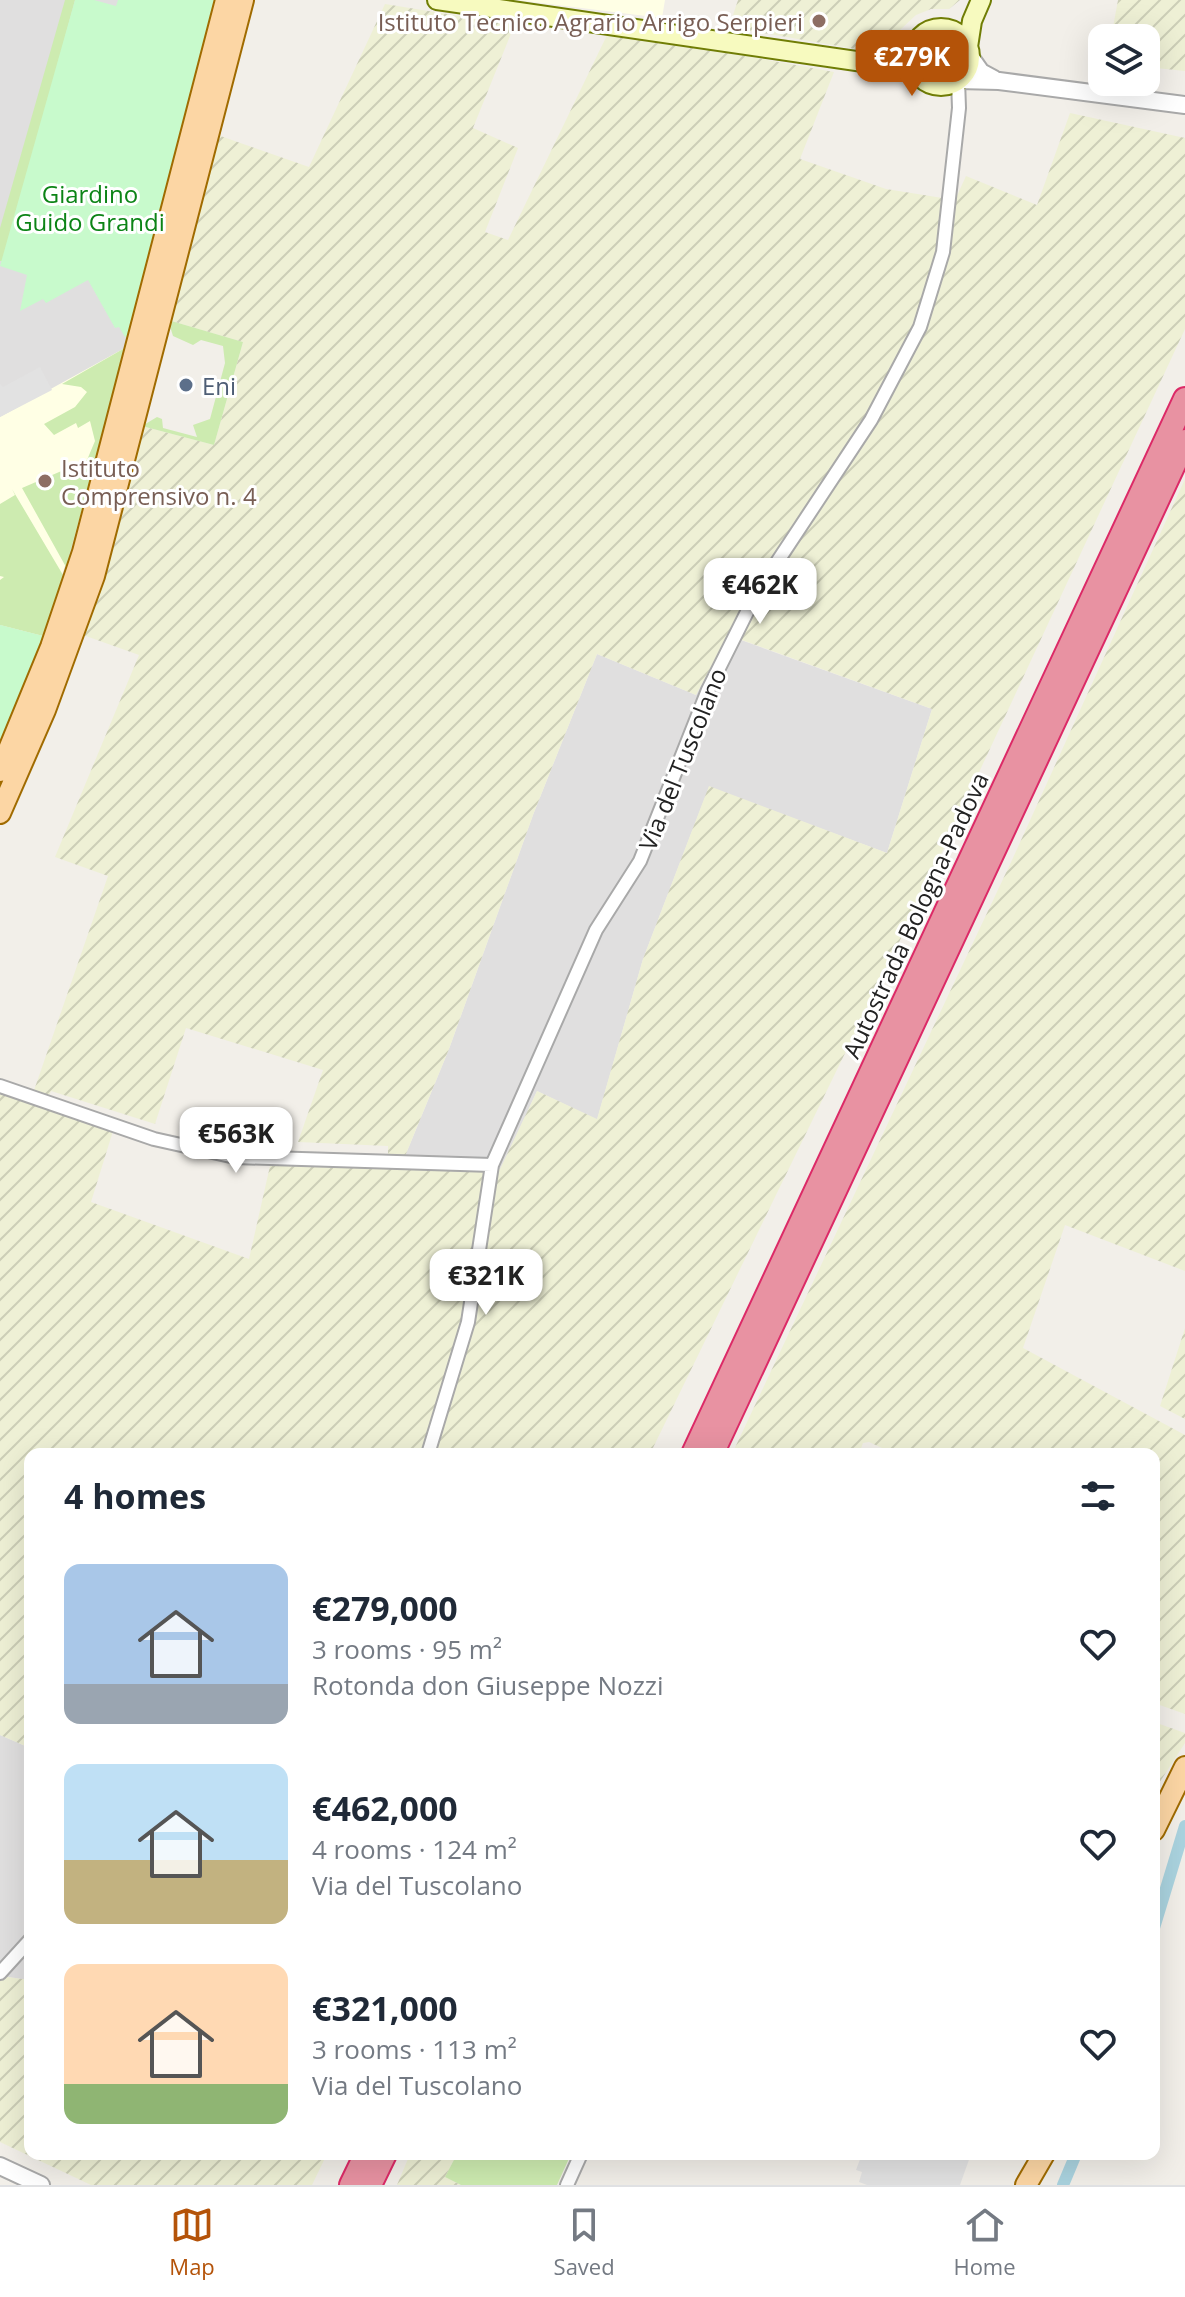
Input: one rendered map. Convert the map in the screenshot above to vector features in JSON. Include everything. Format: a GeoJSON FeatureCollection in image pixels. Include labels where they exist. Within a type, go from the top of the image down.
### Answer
{"type":"FeatureCollection","features":[{"type":"Feature","properties":{"kind":"highway","name":"Autostrada Bologna-Padova"},"geometry":{"type":"LineString","coordinates":[[696,1448],[1185,399]]}},
{"type":"Feature","properties":{"kind":"highway","name":"Autostrada Bologna-Padova"},"geometry":{"type":"LineString","coordinates":[[715,1448],[1185,441]]}},
{"type":"Feature","properties":{"kind":"highway"},"geometry":{"type":"LineString","coordinates":[[351,2185],[363,2160]]}},
{"type":"Feature","properties":{"kind":"highway"},"geometry":{"type":"LineString","coordinates":[[370,2185],[382,2160]]}},
{"type":"Feature","properties":{"kind":"main road"},"geometry":{"type":"LineString","coordinates":[[0,771],[51,647],[83,552],[226,0]]}},
{"type":"Feature","properties":{"kind":"main road"},"geometry":{"type":"LineString","coordinates":[[0,813],[45,710],[94,576],[243,0]]}},
{"type":"Feature","properties":{"kind":"main road"},"geometry":{"type":"LineString","coordinates":[[437,0],[870,63],[917,74],[936,85],[958,80],[968,66],[968,51],[980,2]]}},
{"type":"Feature","properties":{"kind":"main road"},"geometry":{"type":"LineString","coordinates":[[870,63],[894,56],[980,2]]}},
{"type":"Feature","properties":{"kind":"main road"},"geometry":{"type":"LineString","coordinates":[[941,28],[957,33],[968,51]]}},
{"type":"Feature","properties":{"kind":"main road"},"geometry":{"type":"LineString","coordinates":[[917,74],[912,55],[920,37]]}},
{"type":"Feature","properties":{"kind":"main road"},"geometry":{"type":"LineString","coordinates":[[1160,1818],[1185,1767]]}},
{"type":"Feature","properties":{"kind":"main road"},"geometry":{"type":"LineString","coordinates":[[1026,2185],[1041,2160]]}},
{"type":"Feature","properties":{"kind":"street"},"geometry":{"type":"LineString","coordinates":[[968,51],[981,72],[999,81]]}},
{"type":"Feature","properties":{"kind":"street"},"geometry":{"type":"LineString","coordinates":[[958,80],[999,81],[1185,105]]}},
{"type":"Feature","properties":{"kind":"street","name":"Via del Tuscolano"},"geometry":{"type":"LineString","coordinates":[[430,1448],[468,1322],[492,1165],[596,930],[640,861],[708,690],[756,594],[871,420],[920,327],[943,252],[959,108],[958,80]]}},
{"type":"Feature","properties":{"kind":"street"},"geometry":{"type":"LineString","coordinates":[[0,1086],[154,1139],[235,1157],[492,1165]]}},
{"type":"Feature","properties":{"kind":"street"},"geometry":{"type":"LineString","coordinates":[[0,1973],[24,1947]]}},
{"type":"Feature","properties":{"kind":"street"},"geometry":{"type":"LineString","coordinates":[[567,2185],[578,2160]]}},
{"type":"Feature","properties":{"kind":"street"},"geometry":{"type":"LineString","coordinates":[[0,2166],[41,2185]]}},
{"type":"Feature","properties":{"kind":"shaded area"},"geometry":{"type":"Polygon","coordinates":[[[0,0],[217,0],[99,464],[58,603],[0,749],[0,0]]]}},
{"type":"Feature","properties":{"kind":"shaded area","name":"Istituto Tecnico Agrario Arrigo Serpieri"},"geometry":{"type":"Polygon","coordinates":[[[517,0],[665,0],[662,18],[517,0]]]}},
{"type":"Feature","properties":{"kind":"shaded area","name":"Istituto Tecnico Agrario Arrigo Serpieri"},"geometry":{"type":"Polygon","coordinates":[[[738,0],[960,0],[949,9],[931,9],[916,15],[885,44],[861,50],[729,27],[738,0]]]}},
{"type":"Feature","properties":{"kind":"shaded area"},"geometry":{"type":"Polygon","coordinates":[[[1118,0],[1185,0],[1185,71],[1160,68],[1160,24],[1114,24],[1118,0]]]}},
{"type":"Feature","properties":{"kind":"shaded area"},"geometry":{"type":"Polygon","coordinates":[[[385,4],[509,24],[512,31],[473,128],[518,148],[485,232],[508,240],[609,31],[834,72],[800,159],[886,189],[955,200],[966,176],[1037,205],[1070,113],[1185,138],[1185,329],[922,895],[653,1448],[24,1448],[24,1745],[0,1735],[0,1090],[30,1102],[108,876],[55,857],[139,655],[83,635],[142,426],[214,445],[243,342],[168,320],[212,133],[309,167],[385,4]],[[728,635],[696,695],[597,654],[533,815],[449,1049],[401,1166],[500,1169],[537,1091],[597,1119],[643,959],[709,786],[887,853],[932,709],[728,635]],[[186,1028],[155,1124],[51,1091],[44,1107],[113,1131],[91,1202],[249,1259],[270,1166],[388,1165],[388,1146],[298,1142],[323,1070],[186,1028]]]}},
{"type":"Feature","properties":{"kind":"shaded area","name":"Istituto Comprensivo n. 4"},"geometry":{"type":"Polygon","coordinates":[[[126,350],[86,499],[43,636],[0,625],[0,417],[126,350]]]}},
{"type":"Feature","properties":{"kind":"shaded area"},"geometry":{"type":"Polygon","coordinates":[[[40,367],[52,390],[0,417],[0,384],[3,387],[40,367]]]}},
{"type":"Feature","properties":{"kind":"shaded area"},"geometry":{"type":"Polygon","coordinates":[[[1185,479],[1185,1271],[1065,1225],[1023,1348],[1185,1435],[1185,1714],[1160,1705],[1160,1448],[882,1448],[869,1442],[863,1443],[861,1448],[735,1448],[1012,860],[1185,479]]]}},
{"type":"Feature","properties":{"kind":"shaded area"},"geometry":{"type":"Polygon","coordinates":[[[727,635],[932,709],[887,853],[709,787],[643,959],[597,1120],[537,1091],[501,1169],[401,1166],[449,1049],[533,815],[597,654],[696,695],[727,635]]]}},
{"type":"Feature","properties":{"kind":"shaded area"},"geometry":{"type":"Polygon","coordinates":[[[1185,1328],[1185,1419],[1160,1406],[1185,1328]]]}},
{"type":"Feature","properties":{"kind":"shaded area"},"geometry":{"type":"Polygon","coordinates":[[[1160,1724],[1185,1733],[1185,1743],[1160,1782],[1160,1724]]]}},
{"type":"Feature","properties":{"kind":"shaded area"},"geometry":{"type":"Polygon","coordinates":[[[0,1735],[24,1745],[24,1979],[0,1976],[0,1735]]]}},
{"type":"Feature","properties":{"kind":"shaded area"},"geometry":{"type":"Polygon","coordinates":[[[0,1976],[24,1979],[24,2153],[0,2142],[0,1976]]]}},
{"type":"Feature","properties":{"kind":"shaded area"},"geometry":{"type":"Polygon","coordinates":[[[38,2160],[324,2160],[312,2185],[91,2185],[38,2160]]]}},
{"type":"Feature","properties":{"kind":"shaded area"},"geometry":{"type":"Polygon","coordinates":[[[407,2160],[454,2160],[445,2177],[461,2185],[397,2185],[407,2160]]]}},
{"type":"Feature","properties":{"kind":"shaded area"},"geometry":{"type":"Polygon","coordinates":[[[860,2160],[969,2160],[960,2185],[867,2185],[859,2182],[862,2172],[856,2170],[860,2160]]]}},
{"type":"Feature","properties":{"kind":"green space"},"geometry":{"type":"Polygon","coordinates":[[[65,0],[75,0],[5,261],[0,261],[0,228],[65,0]]]}},
{"type":"Feature","properties":{"kind":"green space","name":"Giardino Guido Grandi"},"geometry":{"type":"Polygon","coordinates":[[[75,0],[94,0],[116,6],[118,0],[214,0],[130,335],[125,337],[119,327],[115,328],[88,280],[46,303],[43,299],[20,311],[27,275],[0,266],[75,0]]]}},
{"type":"Feature","properties":{"kind":"green space"},"geometry":{"type":"Polygon","coordinates":[[[941,38],[955,44],[961,58],[955,72],[941,78],[927,72],[921,58],[927,44],[941,38]]]}},
{"type":"Feature","properties":{"kind":"green space"},"geometry":{"type":"Polygon","coordinates":[[[168,320],[243,342],[214,445],[142,426],[157,417],[162,419],[163,428],[197,437],[193,425],[210,419],[225,363],[223,346],[201,340],[193,345],[173,336],[168,320]]]}},
{"type":"Feature","properties":{"kind":"green space"},"geometry":{"type":"Polygon","coordinates":[[[126,350],[66,567],[22,488],[87,460],[95,441],[90,421],[78,428],[76,423],[54,435],[44,424],[75,407],[87,392],[81,387],[62,384],[126,350]]]}},
{"type":"Feature","properties":{"kind":"green space"},"geometry":{"type":"Polygon","coordinates":[[[12,489],[63,575],[43,636],[0,625],[0,580],[4,577],[0,576],[0,504],[15,495],[12,489]]]}},
{"type":"Feature","properties":{"kind":"green space"},"geometry":{"type":"Polygon","coordinates":[[[0,625],[43,636],[0,742],[0,625]]]}},
{"type":"Feature","properties":{"kind":"green space"},"geometry":{"type":"Polygon","coordinates":[[[454,2160],[568,2160],[557,2185],[461,2185],[445,2177],[454,2160]]]}},
{"type":"Feature","properties":{"kind":"waterway"},"geometry":{"type":"LineString","coordinates":[[1160,1908],[1185,1826]]}},
{"type":"Feature","properties":{"kind":"waterway"},"geometry":{"type":"LineString","coordinates":[[1063,2185],[1073,2160]]}},
{"type":"Feature","properties":{"kind":"place","name":"Istituto Tecnico Agrario Arrigo Serpieri"},"geometry":{"type":"Point","coordinates":[819,21]}},
{"type":"Feature","properties":{"kind":"place","name":"Eni"},"geometry":{"type":"Point","coordinates":[186,385]}},
{"type":"Feature","properties":{"kind":"place","name":"Istituto Comprensivo n. 4"},"geometry":{"type":"Point","coordinates":[45,481]}}]}
